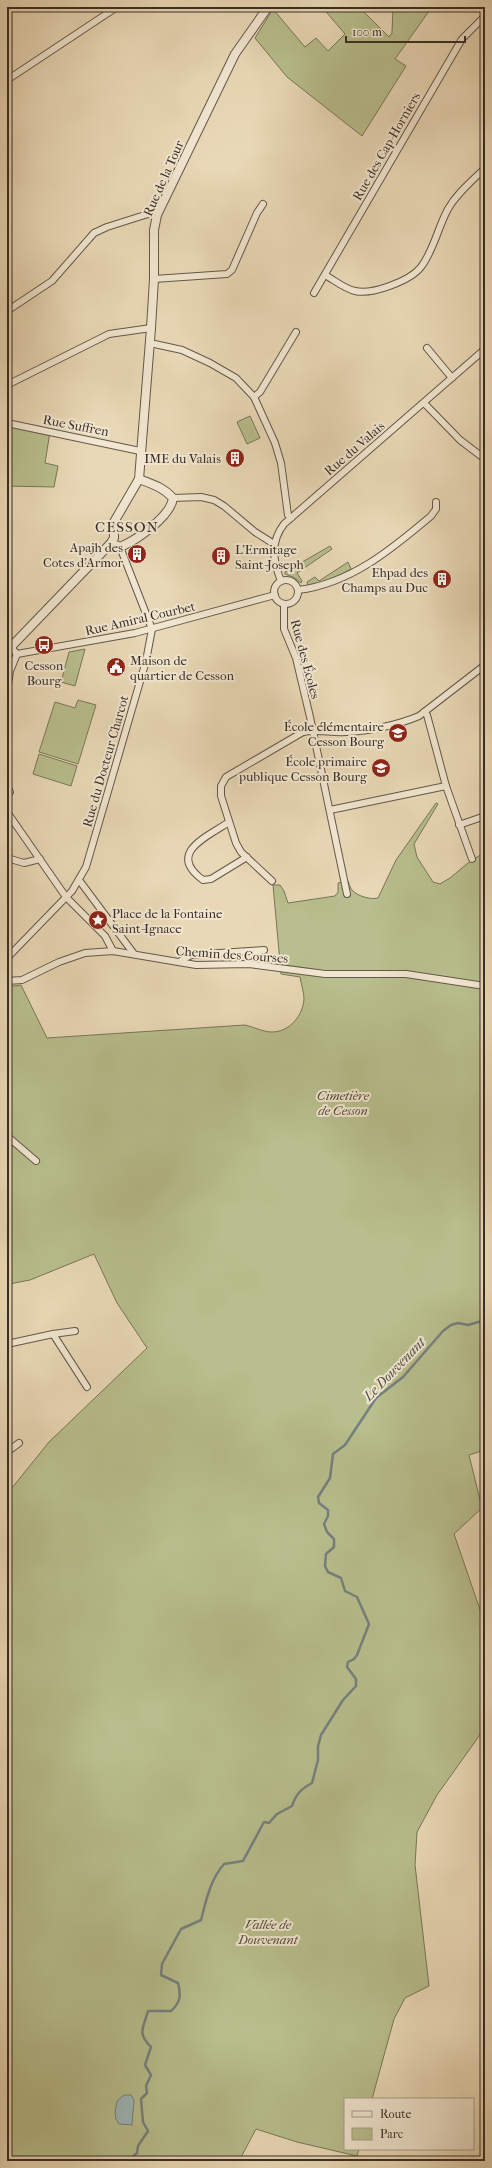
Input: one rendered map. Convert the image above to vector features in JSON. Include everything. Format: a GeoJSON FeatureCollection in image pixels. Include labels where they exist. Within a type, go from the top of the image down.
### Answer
{"type":"FeatureCollection","features":[{"type":"Feature","properties":{"kind":"street"},"geometry":{"type":"LineString","coordinates":[[7,80],[118,7]]}},
{"type":"Feature","properties":{"kind":"street","name":"Rue de la Tour"},"geometry":{"type":"LineString","coordinates":[[139,479],[154,279],[154,230],[157,215],[235,54],[268,7]]}},
{"type":"Feature","properties":{"kind":"street","name":"Rue des Cap-Horniers"},"geometry":{"type":"LineString","coordinates":[[314,294],[462,39],[485,16]]}},
{"type":"Feature","properties":{"kind":"street"},"geometry":{"type":"LineString","coordinates":[[325,275],[353,291],[364,292],[378,290],[411,276],[421,267],[428,257],[448,208],[485,168]]}},
{"type":"Feature","properties":{"kind":"street"},"geometry":{"type":"LineString","coordinates":[[154,279],[227,274],[232,270],[256,213],[263,204]]}},
{"type":"Feature","properties":{"kind":"street"},"geometry":{"type":"LineString","coordinates":[[7,311],[52,281],[94,233],[107,226],[148,214],[157,215]]}},
{"type":"Feature","properties":{"kind":"street"},"geometry":{"type":"LineString","coordinates":[[7,385],[109,334],[151,328]]}},
{"type":"Feature","properties":{"kind":"street"},"geometry":{"type":"LineString","coordinates":[[254,398],[260,392],[296,332]]}},
{"type":"Feature","properties":{"kind":"street"},"geometry":{"type":"LineString","coordinates":[[150,343],[182,350],[210,364],[236,378],[254,398],[275,443],[281,463],[288,515],[291,518]]}},
{"type":"Feature","properties":{"kind":"street"},"geometry":{"type":"LineString","coordinates":[[427,348],[452,378]]}},
{"type":"Feature","properties":{"kind":"street","name":"Rue du Valais"},"geometry":{"type":"LineString","coordinates":[[274,544],[279,531],[291,518],[485,349]]}},
{"type":"Feature","properties":{"kind":"street"},"geometry":{"type":"LineString","coordinates":[[424,403],[460,440],[485,458]]}},
{"type":"Feature","properties":{"kind":"street","name":"Rue Suffren"},"geometry":{"type":"LineString","coordinates":[[7,423],[140,451]]}},
{"type":"Feature","properties":{"kind":"street"},"geometry":{"type":"LineString","coordinates":[[7,692],[10,671],[17,654],[8,647],[111,543],[114,538],[114,522],[139,479],[158,486],[173,498],[201,497],[214,500],[255,532],[274,544],[274,561],[281,581]]}},
{"type":"Feature","properties":{"kind":"street"},"geometry":{"type":"LineString","coordinates":[[120,547],[129,543],[166,514],[172,505],[173,498]]}},
{"type":"Feature","properties":{"kind":"street"},"geometry":{"type":"LineString","coordinates":[[298,590],[328,583],[360,569],[387,552],[431,516],[436,509],[436,502]]}},
{"type":"Feature","properties":{"kind":"street"},"geometry":{"type":"LineString","coordinates":[[111,543],[120,547],[152,629]]}},
{"type":"Feature","properties":{"kind":"street"},"geometry":{"type":"LineString","coordinates":[[281,581],[292,582],[298,590]]}},
{"type":"Feature","properties":{"kind":"street"},"geometry":{"type":"LineString","coordinates":[[281,581],[274,589],[274,595],[278,601],[284,604],[294,600],[298,590]]}},
{"type":"Feature","properties":{"kind":"street","name":"Rue Amiral Courbet"},"geometry":{"type":"LineString","coordinates":[[17,654],[152,629],[274,595]]}},
{"type":"Feature","properties":{"kind":"street","name":"Rue des Écoles"},"geometry":{"type":"LineString","coordinates":[[284,604],[284,629],[296,658],[313,730],[347,894]]}},
{"type":"Feature","properties":{"kind":"street","name":"Rue du Docteur Charcot"},"geometry":{"type":"LineString","coordinates":[[7,958],[66,897],[79,880],[86,867],[146,661],[152,629]]}},
{"type":"Feature","properties":{"kind":"street"},"geometry":{"type":"LineString","coordinates":[[272,881],[236,843],[221,796],[221,786],[226,777],[303,732],[313,730],[324,732],[348,732],[406,721],[424,712],[485,666]]}},
{"type":"Feature","properties":{"kind":"street"},"geometry":{"type":"LineString","coordinates":[[424,712],[427,715],[446,786],[472,859]]}},
{"type":"Feature","properties":{"kind":"street"},"geometry":{"type":"LineString","coordinates":[[7,786],[10,792],[7,795]]}},
{"type":"Feature","properties":{"kind":"street"},"geometry":{"type":"LineString","coordinates":[[330,810],[446,786]]}},
{"type":"Feature","properties":{"kind":"street"},"geometry":{"type":"LineString","coordinates":[[7,812],[66,897],[105,936],[113,950]]}},
{"type":"Feature","properties":{"kind":"street"},"geometry":{"type":"LineString","coordinates":[[459,824],[485,816]]}},
{"type":"Feature","properties":{"kind":"street"},"geometry":{"type":"LineString","coordinates":[[229,822],[192,846],[187,855],[189,863],[196,876],[203,880],[211,879],[247,856]]}},
{"type":"Feature","properties":{"kind":"street"},"geometry":{"type":"LineString","coordinates":[[7,858],[24,864],[40,859]]}},
{"type":"Feature","properties":{"kind":"street"},"geometry":{"type":"LineString","coordinates":[[79,880],[134,954]]}},
{"type":"Feature","properties":{"kind":"street","name":"Chemin des Courses"},"geometry":{"type":"LineString","coordinates":[[7,981],[22,980],[59,962],[85,953],[113,950],[196,965],[249,964],[325,974],[406,974],[485,986]]}},
{"type":"Feature","properties":{"kind":"street"},"geometry":{"type":"LineString","coordinates":[[179,962],[191,955],[264,950]]}},
{"type":"Feature","properties":{"kind":"street"},"geometry":{"type":"LineString","coordinates":[[7,1136],[36,1161]]}},
{"type":"Feature","properties":{"kind":"street"},"geometry":{"type":"LineString","coordinates":[[7,1344],[53,1334],[75,1332]]}},
{"type":"Feature","properties":{"kind":"street"},"geometry":{"type":"LineString","coordinates":[[53,1334],[87,1387]]}},
{"type":"Feature","properties":{"kind":"street"},"geometry":{"type":"LineString","coordinates":[[7,1452],[19,1443]]}},
{"type":"Feature","properties":{"kind":"green space"},"geometry":{"type":"Polygon","coordinates":[[[322,7],[359,7],[389,37],[392,33],[393,7],[432,7],[395,59],[406,66],[362,136],[287,77],[255,38],[273,9],[305,47],[316,38],[328,51],[345,34],[322,7]]]}},
{"type":"Feature","properties":{"kind":"green space"},"geometry":{"type":"Polygon","coordinates":[[[250,416],[260,438],[247,444],[237,422],[250,416]]]}},
{"type":"Feature","properties":{"kind":"green space"},"geometry":{"type":"Polygon","coordinates":[[[7,423],[50,432],[45,463],[58,466],[54,487],[7,486],[7,423]]]}},
{"type":"Feature","properties":{"kind":"green space"},"geometry":{"type":"Polygon","coordinates":[[[330,546],[332,549],[297,573],[302,581],[301,583],[295,578],[285,574],[285,572],[330,546]]]}},
{"type":"Feature","properties":{"kind":"green space"},"geometry":{"type":"Polygon","coordinates":[[[348,562],[351,569],[334,578],[308,586],[307,582],[315,577],[319,581],[348,562]]]}},
{"type":"Feature","properties":{"kind":"green space"},"geometry":{"type":"Polygon","coordinates":[[[85,649],[75,686],[61,682],[69,652],[85,649]]]}},
{"type":"Feature","properties":{"kind":"green space"},"geometry":{"type":"Polygon","coordinates":[[[78,700],[96,705],[78,764],[39,752],[55,702],[75,708],[78,700]]]}},
{"type":"Feature","properties":{"kind":"green space"},"geometry":{"type":"Polygon","coordinates":[[[39,754],[77,766],[71,786],[33,774],[39,754]]]}},
{"type":"Feature","properties":{"kind":"green space"},"geometry":{"type":"Polygon","coordinates":[[[436,803],[438,804],[414,844],[417,857],[433,882],[440,884],[485,852],[485,1450],[469,1455],[482,1508],[454,1534],[485,1624],[485,1732],[482,1732],[437,1795],[417,1832],[415,1865],[429,1986],[405,1998],[394,2019],[372,2098],[344,2098],[344,2150],[359,2150],[357,2156],[297,2142],[256,2129],[239,2161],[7,2161],[7,1494],[49,1442],[147,1348],[117,1303],[94,1254],[30,1280],[9,1284],[7,1299],[7,987],[21,985],[47,1038],[245,1025],[269,1032],[279,1031],[290,1026],[294,1022],[301,1011],[304,996],[300,977],[281,974],[273,885],[280,885],[284,891],[288,903],[335,896],[338,892],[338,883],[348,881],[351,889],[357,894],[368,898],[378,898],[396,860],[436,803]]]}},
{"type":"Feature","properties":{"kind":"water"},"geometry":{"type":"Polygon","coordinates":[[[124,2095],[131,2095],[134,2100],[132,2125],[119,2124],[116,2119],[115,2112],[117,2101],[124,2095]]]}},
{"type":"Feature","properties":{"kind":"waterway","name":"Le Douvenant"},"geometry":{"type":"LineString","coordinates":[[130,2161],[131,2158],[137,2153],[138,2146],[148,2131],[143,2122],[141,2099],[147,2093],[146,2086],[151,2075],[145,2065],[151,2047],[144,2038],[142,2030],[148,2011],[171,2011],[177,2005],[179,1998],[180,1991],[178,1983],[161,1975],[162,1964],[181,1929],[201,1920],[212,1884],[219,1870],[224,1864],[243,1861],[264,1822],[269,1823],[277,1814],[292,1806],[299,1792],[312,1783],[318,1760],[318,1746],[321,1735],[343,1700],[356,1686],[356,1679],[347,1667],[348,1662],[354,1659],[357,1655],[369,1624],[357,1597],[345,1591],[341,1578],[328,1572],[325,1566],[326,1554],[334,1547],[334,1539],[327,1532],[324,1524],[328,1516],[328,1510],[319,1503],[318,1497],[330,1478],[333,1454],[345,1445],[376,1398],[403,1377],[443,1331],[451,1325],[458,1323],[468,1325],[485,1320]]}},
{"type":"Feature","properties":{"kind":"place","name":"IME du Valais"},"geometry":{"type":"Point","coordinates":[235,458]}},
{"type":"Feature","properties":{"kind":"place","name":"Apajh des Cotes d'Armor"},"geometry":{"type":"Point","coordinates":[137,554]}},
{"type":"Feature","properties":{"kind":"place","name":"L'Ermitage Saint-Joseph"},"geometry":{"type":"Point","coordinates":[221,556]}},
{"type":"Feature","properties":{"kind":"place","name":"Ehpad des Champs au Duc"},"geometry":{"type":"Point","coordinates":[442,579]}},
{"type":"Feature","properties":{"kind":"place","name":"Cesson Bourg"},"geometry":{"type":"Point","coordinates":[44,645]}},
{"type":"Feature","properties":{"kind":"place","name":"Maison de quartier de Cesson"},"geometry":{"type":"Point","coordinates":[116,667]}},
{"type":"Feature","properties":{"kind":"place","name":"École élémentaire Cesson Bourg"},"geometry":{"type":"Point","coordinates":[398,733]}},
{"type":"Feature","properties":{"kind":"place","name":"École primaire publique Cesson Bourg"},"geometry":{"type":"Point","coordinates":[381,768]}},
{"type":"Feature","properties":{"kind":"place","name":"Place de la Fontaine Saint-Ignace"},"geometry":{"type":"Point","coordinates":[98,920]}},
{"type":"Feature","properties":{"kind":"district","name":"CESSON"},"geometry":{"type":"Point","coordinates":[127,527]}},
{"type":"Feature","properties":{"kind":"park label","name":"Cimetière de Cesson"},"geometry":{"type":"Point","coordinates":[343,1102]}},
{"type":"Feature","properties":{"kind":"park label","name":"Vallée de Douvenant"},"geometry":{"type":"Point","coordinates":[268,1932]}}]}
